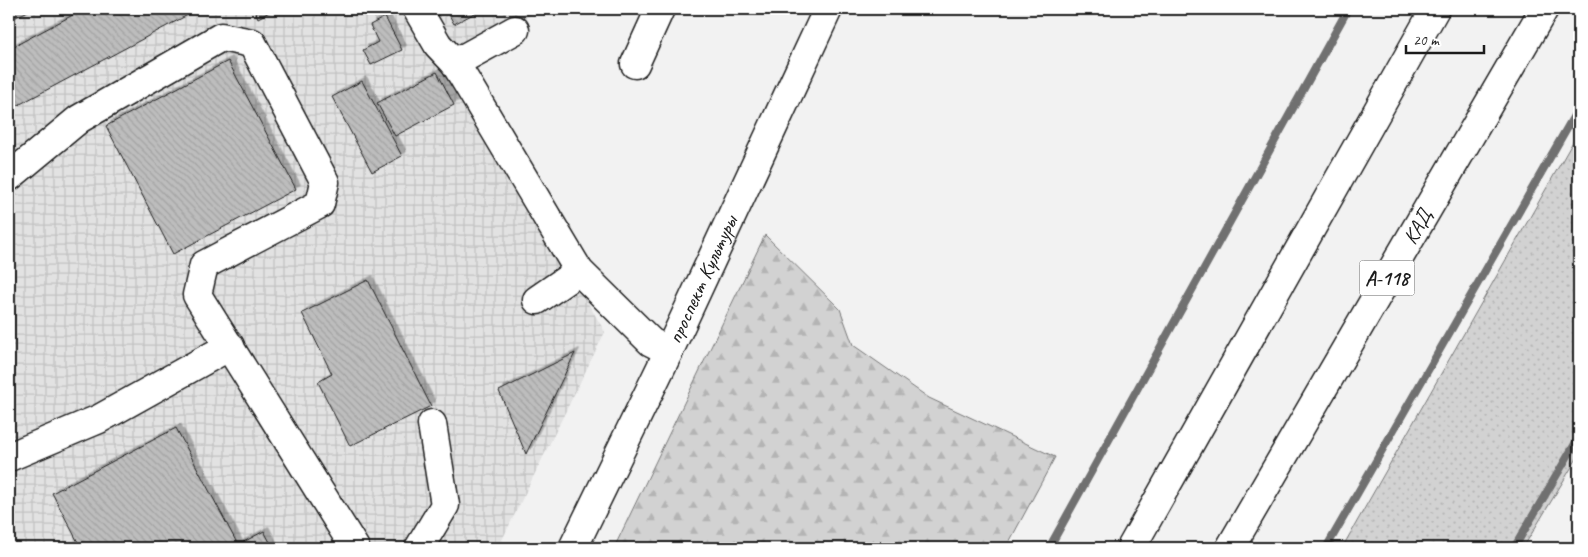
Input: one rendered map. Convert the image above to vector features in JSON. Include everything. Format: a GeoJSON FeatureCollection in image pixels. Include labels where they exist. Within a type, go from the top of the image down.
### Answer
{"type":"FeatureCollection","features":[{"type":"Feature","properties":{"kind":"main road"},"geometry":{"type":"LineString","coordinates":[[417,9],[438,45],[455,63],[579,271],[651,342],[669,351]]}},
{"type":"Feature","properties":{"kind":"main road"},"geometry":{"type":"LineString","coordinates":[[635,64],[660,9]]}},
{"type":"Feature","properties":{"kind":"main road","name":"проспект Культуры"},"geometry":{"type":"LineString","coordinates":[[573,548],[669,351],[828,9]]}},
{"type":"Feature","properties":{"kind":"main road"},"geometry":{"type":"LineString","coordinates":[[1131,548],[1435,9]]}},
{"type":"Feature","properties":{"kind":"main road","name":"КАД"},"geometry":{"type":"LineString","coordinates":[[1230,548],[1544,9]]}},
{"type":"Feature","properties":{"kind":"main road"},"geometry":{"type":"LineString","coordinates":[[455,63],[515,30]]}},
{"type":"Feature","properties":{"kind":"main road"},"geometry":{"type":"LineString","coordinates":[[9,177],[79,119],[222,37],[252,43],[325,182],[320,204],[204,265],[197,295],[355,548]]}},
{"type":"Feature","properties":{"kind":"main road"},"geometry":{"type":"LineString","coordinates":[[537,300],[579,271]]}},
{"type":"Feature","properties":{"kind":"main road"},"geometry":{"type":"LineString","coordinates":[[9,457],[99,419],[230,346]]}},
{"type":"Feature","properties":{"kind":"main road"},"geometry":{"type":"LineString","coordinates":[[420,548],[445,505],[432,424]]}},
{"type":"Feature","properties":{"kind":"shaded area"},"geometry":{"type":"Polygon","coordinates":[[[9,9],[541,9],[446,61],[605,332],[498,548],[9,548],[9,9]]]}},
{"type":"Feature","properties":{"kind":"green space"},"geometry":{"type":"Polygon","coordinates":[[[1579,131],[1579,455],[1523,548],[1342,548],[1579,131]]]}},
{"type":"Feature","properties":{"kind":"green space"},"geometry":{"type":"Polygon","coordinates":[[[765,235],[840,309],[853,345],[929,398],[1055,457],[1006,548],[614,548],[765,235]]]}},
{"type":"Feature","properties":{"kind":"building"},"geometry":{"type":"Polygon","coordinates":[[[9,9],[32,9],[10,20],[9,9]]]}},
{"type":"Feature","properties":{"kind":"building"},"geometry":{"type":"Polygon","coordinates":[[[84,9],[199,9],[9,110],[9,49],[84,9]]]}},
{"type":"Feature","properties":{"kind":"building"},"geometry":{"type":"Polygon","coordinates":[[[254,9],[275,9],[258,18],[254,9]]]}},
{"type":"Feature","properties":{"kind":"building"},"geometry":{"type":"Polygon","coordinates":[[[446,9],[483,9],[454,24],[446,9]]]}},
{"type":"Feature","properties":{"kind":"building"},"geometry":{"type":"Polygon","coordinates":[[[385,17],[402,50],[371,65],[363,50],[378,42],[370,25],[385,17]]]}},
{"type":"Feature","properties":{"kind":"building"},"geometry":{"type":"Polygon","coordinates":[[[228,61],[296,189],[173,254],[106,126],[228,61]]]}},
{"type":"Feature","properties":{"kind":"building"},"geometry":{"type":"Polygon","coordinates":[[[437,72],[454,105],[395,136],[377,103],[437,72]]]}},
{"type":"Feature","properties":{"kind":"building"},"geometry":{"type":"Polygon","coordinates":[[[362,81],[402,156],[372,172],[332,97],[362,81]]]}},
{"type":"Feature","properties":{"kind":"building"},"geometry":{"type":"Polygon","coordinates":[[[368,280],[431,406],[350,446],[318,382],[332,374],[302,313],[368,280]]]}},
{"type":"Feature","properties":{"kind":"building"},"geometry":{"type":"Polygon","coordinates":[[[575,353],[526,454],[499,391],[575,353]]]}},
{"type":"Feature","properties":{"kind":"building"},"geometry":{"type":"Polygon","coordinates":[[[176,428],[238,545],[264,531],[273,548],[81,548],[52,493],[176,428]]]}},
{"type":"Feature","properties":{"kind":"waterway"},"geometry":{"type":"LineString","coordinates":[[1049,548],[1348,9]]}},
{"type":"Feature","properties":{"kind":"waterway"},"geometry":{"type":"LineString","coordinates":[[1326,548],[1579,107]]}},
{"type":"Feature","properties":{"kind":"waterway"},"geometry":{"type":"LineString","coordinates":[[1514,548],[1579,437]]}}]}
